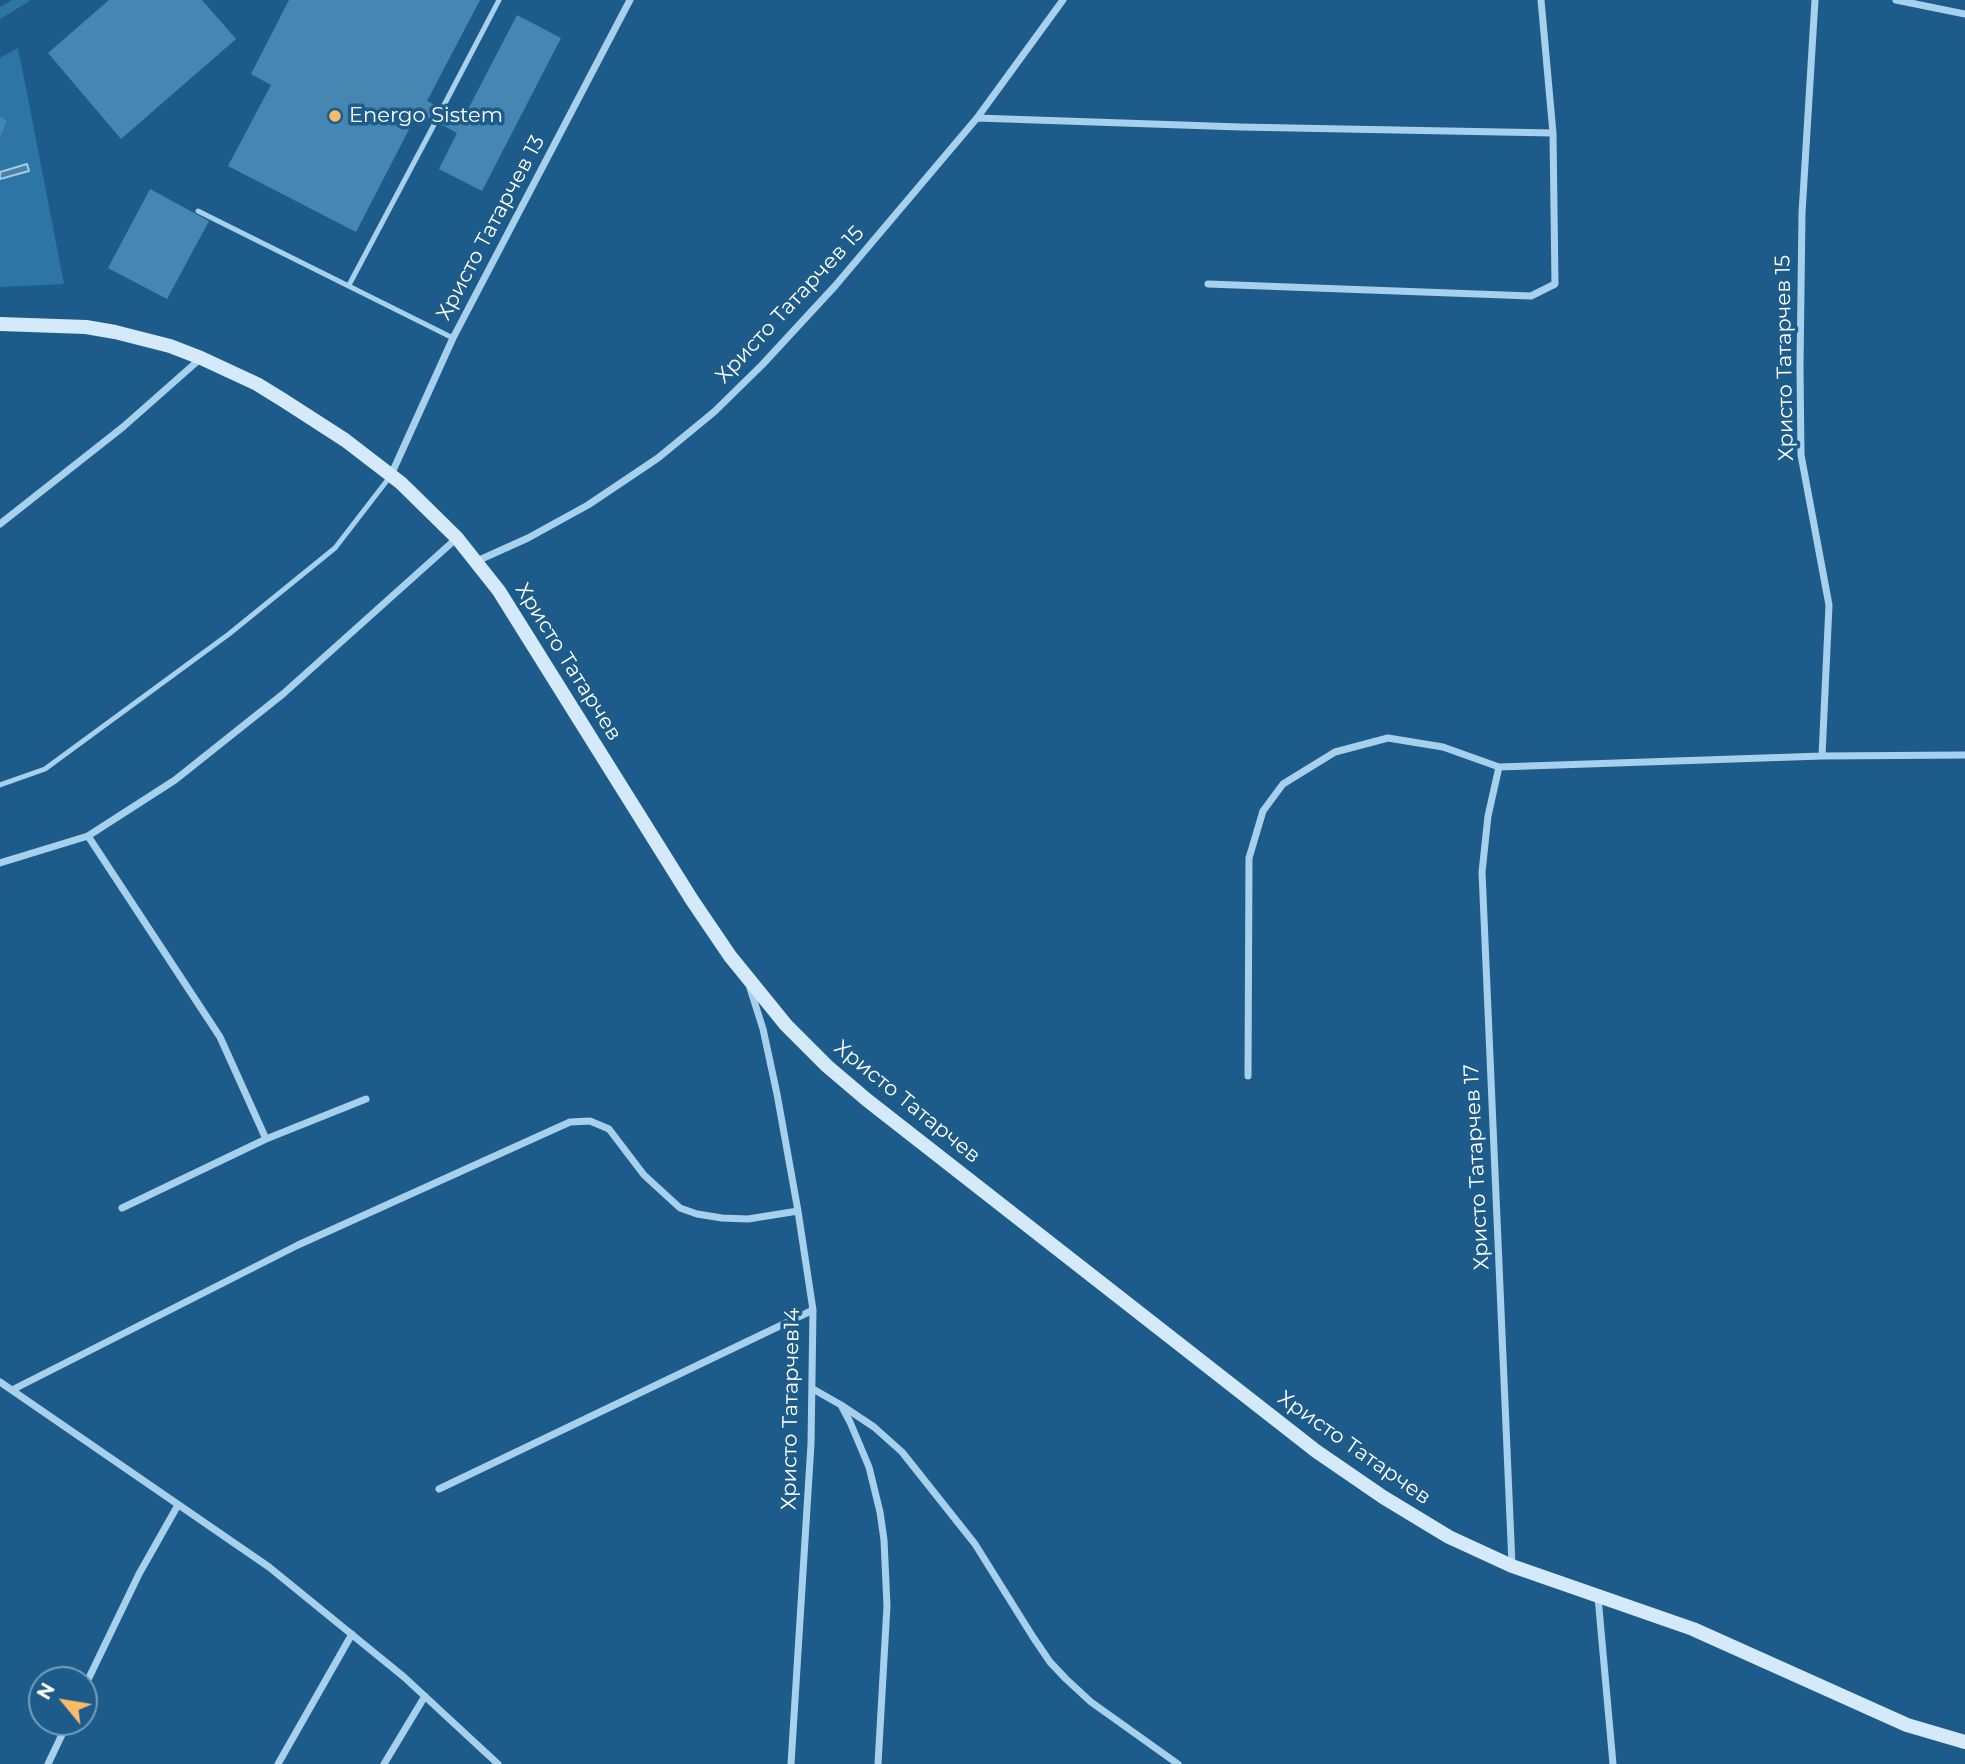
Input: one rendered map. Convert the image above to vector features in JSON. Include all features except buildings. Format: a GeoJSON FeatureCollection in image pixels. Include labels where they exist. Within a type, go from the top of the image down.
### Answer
{"type":"FeatureCollection","features":[{"type":"Feature","properties":{"kind":"main road","name":"Христо Татарчев"},"geometry":{"type":"LineString","coordinates":[[0,324],[86,327],[160,344],[201,358],[284,400],[345,440],[391,475],[457,538],[477,561],[520,621],[691,900],[746,977],[800,1040],[859,1094],[1316,1451],[1383,1497],[1450,1537],[1512,1566],[1693,1629],[1907,1725],[1965,1742]]}},
{"type":"Feature","properties":{"kind":"street","name":"Христо Татарчев 13"},"geometry":{"type":"LineString","coordinates":[[391,475],[453,338],[630,0]]}},
{"type":"Feature","properties":{"kind":"street","name":"Христо Татарчев 15"},"geometry":{"type":"LineString","coordinates":[[477,561],[528,538],[588,505],[658,458],[714,412],[835,286],[977,118],[1063,0]]}},
{"type":"Feature","properties":{"kind":"street"},"geometry":{"type":"LineString","coordinates":[[1208,284],[1531,296],[1555,284],[1553,134],[1541,0]]}},
{"type":"Feature","properties":{"kind":"street","name":"Христо Татарчев 15"},"geometry":{"type":"LineString","coordinates":[[1815,0],[1802,213],[1800,367],[1801,455],[1829,605],[1822,756]]}},
{"type":"Feature","properties":{"kind":"street"},"geometry":{"type":"LineString","coordinates":[[1896,0],[1965,14]]}},
{"type":"Feature","properties":{"kind":"street"},"geometry":{"type":"LineString","coordinates":[[977,118],[1553,134]]}},
{"type":"Feature","properties":{"kind":"street"},"geometry":{"type":"LineString","coordinates":[[0,524],[123,427],[201,358]]}},
{"type":"Feature","properties":{"kind":"street"},"geometry":{"type":"LineString","coordinates":[[0,863],[89,835],[175,780],[272,703],[457,538]]}},
{"type":"Feature","properties":{"kind":"street"},"geometry":{"type":"LineString","coordinates":[[1248,1076],[1249,858],[1263,811],[1283,785],[1335,752],[1388,738],[1443,747],[1499,767],[1822,756],[1965,755]]}},
{"type":"Feature","properties":{"kind":"street","name":"Христо Татарчев 17"},"geometry":{"type":"LineString","coordinates":[[1499,767],[1482,872],[1512,1566]]}},
{"type":"Feature","properties":{"kind":"street"},"geometry":{"type":"LineString","coordinates":[[89,835],[220,1037],[265,1139]]}},
{"type":"Feature","properties":{"kind":"street","name":"Христо Татарчев14"},"geometry":{"type":"LineString","coordinates":[[746,977],[769,1056],[798,1211],[813,1310],[813,1389],[791,1764]]}},
{"type":"Feature","properties":{"kind":"street"},"geometry":{"type":"LineString","coordinates":[[122,1208],[265,1139],[366,1099]]}},
{"type":"Feature","properties":{"kind":"street"},"geometry":{"type":"LineString","coordinates":[[12,1390],[298,1245],[570,1122],[590,1121],[609,1129],[644,1175],[680,1208],[696,1214],[748,1219],[798,1211]]}},
{"type":"Feature","properties":{"kind":"street"},"geometry":{"type":"LineString","coordinates":[[439,1489],[813,1310]]}},
{"type":"Feature","properties":{"kind":"street"},"geometry":{"type":"LineString","coordinates":[[0,1382],[269,1567],[425,1696],[497,1764]]}},
{"type":"Feature","properties":{"kind":"street"},"geometry":{"type":"LineString","coordinates":[[813,1389],[873,1427],[902,1452],[975,1544],[1033,1637],[1066,1679],[1091,1702],[1178,1764]]}},
{"type":"Feature","properties":{"kind":"street"},"geometry":{"type":"LineString","coordinates":[[841,1405],[869,1467],[884,1540],[887,1606],[878,1764]]}},
{"type":"Feature","properties":{"kind":"street"},"geometry":{"type":"LineString","coordinates":[[95,1666],[139,1574],[177,1505]]}},
{"type":"Feature","properties":{"kind":"street"},"geometry":{"type":"LineString","coordinates":[[1598,1597],[1613,1764]]}},
{"type":"Feature","properties":{"kind":"street"},"geometry":{"type":"LineString","coordinates":[[278,1764],[352,1634]]}},
{"type":"Feature","properties":{"kind":"street"},"geometry":{"type":"LineString","coordinates":[[384,1764],[425,1696]]}},
{"type":"Feature","properties":{"kind":"street"},"geometry":{"type":"LineString","coordinates":[[47,1764],[61,1736]]}},
{"type":"Feature","properties":{"kind":"lane"},"geometry":{"type":"LineString","coordinates":[[442,109],[499,0]]}},
{"type":"Feature","properties":{"kind":"lane"},"geometry":{"type":"LineString","coordinates":[[349,285],[436,121]]}},
{"type":"Feature","properties":{"kind":"lane"},"geometry":{"type":"LineString","coordinates":[[198,211],[453,338]]}},
{"type":"Feature","properties":{"kind":"lane"},"geometry":{"type":"LineString","coordinates":[[0,785],[45,769],[229,634],[335,548],[391,475]]}},
{"type":"Feature","properties":{"kind":"shaded area"},"geometry":{"type":"Polygon","coordinates":[[[12,0],[31,0],[0,19],[0,7],[12,0]]]}},
{"type":"Feature","properties":{"kind":"shaded area"},"geometry":{"type":"Polygon","coordinates":[[[18,48],[64,284],[0,287],[0,58],[18,48]]]}},
{"type":"Feature","properties":{"kind":"shaded area"},"geometry":{"type":"Polygon","coordinates":[[[27,164],[29,171],[0,179],[0,172],[27,164]]]}},
{"type":"Feature","properties":{"kind":"place","name":"Energo Sistem"},"geometry":{"type":"Point","coordinates":[335,116]}}]}
